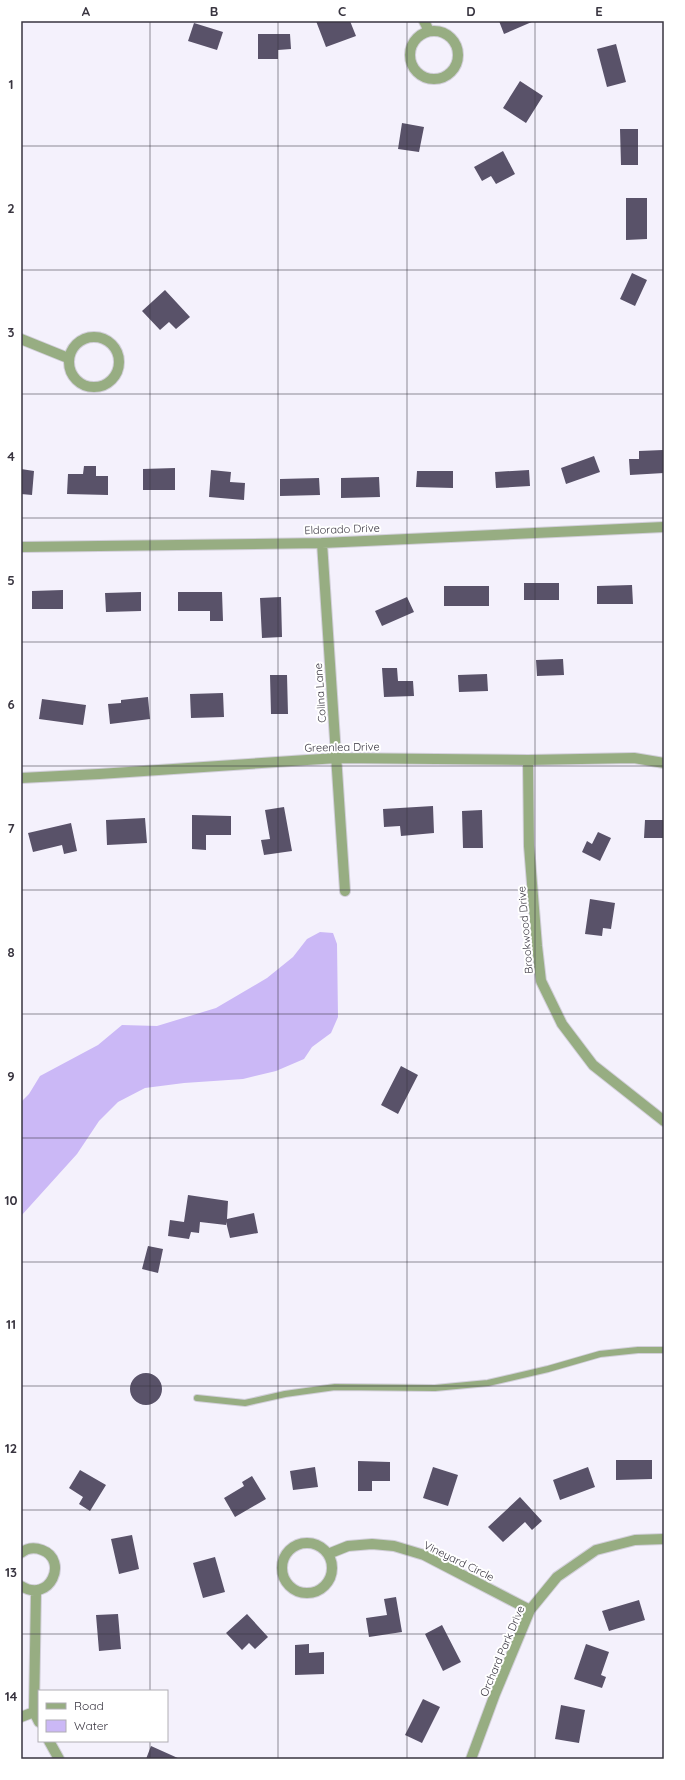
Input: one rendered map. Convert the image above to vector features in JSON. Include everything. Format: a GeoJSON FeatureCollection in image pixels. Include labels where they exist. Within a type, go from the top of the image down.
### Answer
{"type":"FeatureCollection","features":[{"type":"Feature","properties":{"kind":"street"},"geometry":{"type":"LineString","coordinates":[[424,21],[429,31]]}},
{"type":"Feature","properties":{"kind":"street"},"geometry":{"type":"LineString","coordinates":[[429,31],[444,33],[450,37],[458,50],[458,58],[452,72],[438,79],[423,77],[417,72],[410,60],[410,52],[416,39],[429,31]]}},
{"type":"Feature","properties":{"kind":"street"},"geometry":{"type":"LineString","coordinates":[[98,337],[112,344],[119,358],[119,366],[116,374],[105,385],[90,387],[82,385],[71,374],[68,358],[76,344],[82,339],[98,337]]}},
{"type":"Feature","properties":{"kind":"street"},"geometry":{"type":"LineString","coordinates":[[21,338],[68,358]]}},
{"type":"Feature","properties":{"kind":"street","name":"Eldorado Drive"},"geometry":{"type":"LineString","coordinates":[[21,547],[322,542],[664,527]]}},
{"type":"Feature","properties":{"kind":"street","name":"Colina Lane"},"geometry":{"type":"LineString","coordinates":[[322,542],[345,890]]}},
{"type":"Feature","properties":{"kind":"street","name":"Greenlea Drive"},"geometry":{"type":"LineString","coordinates":[[21,778],[107,774],[337,758],[528,760],[634,758],[664,763]]}},
{"type":"Feature","properties":{"kind":"street","name":"Brookwood Drive"},"geometry":{"type":"LineString","coordinates":[[528,760],[529,846],[537,946],[542,981],[562,1024],[593,1065],[664,1121]]}},
{"type":"Feature","properties":{"kind":"street","name":"Orchard Park Drive"},"geometry":{"type":"LineString","coordinates":[[471,1759],[495,1694],[530,1610],[557,1577],[596,1550],[635,1540],[664,1538]]}},
{"type":"Feature","properties":{"kind":"street"},"geometry":{"type":"LineString","coordinates":[[307,1543],[322,1548],[328,1554],[332,1569],[327,1583],[322,1588],[315,1592],[300,1592],[287,1584],[282,1569],[283,1561],[286,1554],[292,1548],[299,1544],[307,1543]]}},
{"type":"Feature","properties":{"kind":"street","name":"Vineyard Circle"},"geometry":{"type":"LineString","coordinates":[[328,1554],[348,1546],[372,1544],[394,1546],[424,1555],[530,1610]]}},
{"type":"Feature","properties":{"kind":"street"},"geometry":{"type":"LineString","coordinates":[[21,1553],[29,1549],[37,1548],[44,1551],[54,1562],[55,1570],[53,1578],[43,1589],[36,1591],[28,1590],[21,1586]]}},
{"type":"Feature","properties":{"kind":"street"},"geometry":{"type":"LineString","coordinates":[[36,1591],[34,1712],[38,1720]]}},
{"type":"Feature","properties":{"kind":"street"},"geometry":{"type":"LineString","coordinates":[[21,1717],[34,1712]]}},
{"type":"Feature","properties":{"kind":"street"},"geometry":{"type":"LineString","coordinates":[[50,1742],[59,1759]]}},
{"type":"Feature","properties":{"kind":"lane"},"geometry":{"type":"LineString","coordinates":[[197,1398],[245,1403],[285,1394],[335,1387],[435,1388],[480,1383],[548,1369],[600,1354],[638,1350],[664,1350]]}},
{"type":"Feature","properties":{"kind":"water"},"geometry":{"type":"Polygon","coordinates":[[[320,932],[333,933],[337,944],[338,1017],[331,1033],[312,1047],[304,1059],[276,1071],[243,1079],[184,1083],[145,1088],[118,1102],[99,1121],[77,1154],[21,1216],[21,1102],[29,1094],[40,1076],[98,1045],[122,1025],[157,1026],[216,1008],[267,978],[293,957],[307,939],[320,932]]]}},
{"type":"Feature","properties":{"kind":"building"},"geometry":{"type":"Polygon","coordinates":[[[316,21],[350,21],[356,36],[326,47],[316,21]]]}},
{"type":"Feature","properties":{"kind":"building"},"geometry":{"type":"Polygon","coordinates":[[[499,21],[534,21],[504,34],[499,21]]]}},
{"type":"Feature","properties":{"kind":"building"},"geometry":{"type":"Polygon","coordinates":[[[194,23],[223,32],[217,50],[188,41],[194,23]]]}},
{"type":"Feature","properties":{"kind":"building"},"geometry":{"type":"Polygon","coordinates":[[[258,34],[290,34],[291,49],[278,50],[278,59],[258,59],[258,34]]]}},
{"type":"Feature","properties":{"kind":"building"},"geometry":{"type":"Polygon","coordinates":[[[616,44],[626,82],[607,87],[597,49],[616,44]]]}},
{"type":"Feature","properties":{"kind":"building"},"geometry":{"type":"Polygon","coordinates":[[[520,81],[543,96],[526,123],[503,108],[520,81]]]}},
{"type":"Feature","properties":{"kind":"building"},"geometry":{"type":"Polygon","coordinates":[[[402,123],[424,127],[419,152],[398,149],[402,123]]]}},
{"type":"Feature","properties":{"kind":"building"},"geometry":{"type":"Polygon","coordinates":[[[620,129],[638,129],[638,165],[621,165],[620,129]]]}},
{"type":"Feature","properties":{"kind":"building"},"geometry":{"type":"Polygon","coordinates":[[[503,151],[515,174],[496,184],[491,176],[482,181],[474,167],[503,151]]]}},
{"type":"Feature","properties":{"kind":"building"},"geometry":{"type":"Polygon","coordinates":[[[626,198],[647,198],[647,239],[626,240],[626,198]]]}},
{"type":"Feature","properties":{"kind":"building"},"geometry":{"type":"Polygon","coordinates":[[[632,273],[647,280],[635,306],[620,299],[632,273]]]}},
{"type":"Feature","properties":{"kind":"building"},"geometry":{"type":"Polygon","coordinates":[[[165,290],[190,317],[176,329],[169,322],[160,330],[142,311],[165,290]]]}},
{"type":"Feature","properties":{"kind":"building"},"geometry":{"type":"Polygon","coordinates":[[[663,450],[664,473],[630,475],[629,459],[639,459],[639,451],[663,450]]]}},
{"type":"Feature","properties":{"kind":"building"},"geometry":{"type":"Polygon","coordinates":[[[594,456],[600,472],[566,484],[561,468],[594,456]]]}},
{"type":"Feature","properties":{"kind":"building"},"geometry":{"type":"Polygon","coordinates":[[[84,466],[96,466],[96,476],[108,476],[108,495],[67,494],[68,474],[83,474],[84,466]]]}},
{"type":"Feature","properties":{"kind":"building"},"geometry":{"type":"Polygon","coordinates":[[[175,468],[175,490],[143,490],[143,469],[175,468]]]}},
{"type":"Feature","properties":{"kind":"building"},"geometry":{"type":"Polygon","coordinates":[[[21,469],[34,471],[32,495],[21,494],[21,469]]]}},
{"type":"Feature","properties":{"kind":"building"},"geometry":{"type":"Polygon","coordinates":[[[211,470],[231,472],[230,482],[245,483],[244,500],[209,497],[211,470]]]}},
{"type":"Feature","properties":{"kind":"building"},"geometry":{"type":"Polygon","coordinates":[[[529,470],[530,486],[496,488],[495,472],[529,470]]]}},
{"type":"Feature","properties":{"kind":"building"},"geometry":{"type":"Polygon","coordinates":[[[417,471],[453,471],[453,488],[416,487],[417,471]]]}},
{"type":"Feature","properties":{"kind":"building"},"geometry":{"type":"Polygon","coordinates":[[[379,477],[380,497],[341,498],[341,478],[379,477]]]}},
{"type":"Feature","properties":{"kind":"building"},"geometry":{"type":"Polygon","coordinates":[[[319,478],[320,495],[280,496],[280,479],[319,478]]]}},
{"type":"Feature","properties":{"kind":"building"},"geometry":{"type":"Polygon","coordinates":[[[524,583],[559,583],[559,600],[524,600],[524,583]]]}},
{"type":"Feature","properties":{"kind":"building"},"geometry":{"type":"Polygon","coordinates":[[[632,585],[633,604],[597,604],[597,586],[632,585]]]}},
{"type":"Feature","properties":{"kind":"building"},"geometry":{"type":"Polygon","coordinates":[[[444,586],[489,586],[489,606],[444,606],[444,586]]]}},
{"type":"Feature","properties":{"kind":"building"},"geometry":{"type":"Polygon","coordinates":[[[63,590],[63,609],[32,609],[32,591],[63,590]]]}},
{"type":"Feature","properties":{"kind":"building"},"geometry":{"type":"Polygon","coordinates":[[[141,592],[141,611],[106,612],[105,593],[141,592]]]}},
{"type":"Feature","properties":{"kind":"building"},"geometry":{"type":"Polygon","coordinates":[[[178,592],[222,592],[223,621],[210,621],[210,611],[178,611],[178,592]]]}},
{"type":"Feature","properties":{"kind":"building"},"geometry":{"type":"Polygon","coordinates":[[[281,597],[282,637],[262,638],[260,598],[281,597]]]}},
{"type":"Feature","properties":{"kind":"building"},"geometry":{"type":"Polygon","coordinates":[[[407,597],[414,612],[382,626],[375,611],[407,597]]]}},
{"type":"Feature","properties":{"kind":"building"},"geometry":{"type":"Polygon","coordinates":[[[563,659],[564,675],[537,676],[536,660],[563,659]]]}},
{"type":"Feature","properties":{"kind":"building"},"geometry":{"type":"Polygon","coordinates":[[[382,668],[397,668],[398,681],[413,681],[414,696],[384,697],[382,668]]]}},
{"type":"Feature","properties":{"kind":"building"},"geometry":{"type":"Polygon","coordinates":[[[487,674],[488,691],[459,692],[458,675],[487,674]]]}},
{"type":"Feature","properties":{"kind":"building"},"geometry":{"type":"Polygon","coordinates":[[[270,675],[287,675],[288,714],[271,714],[270,675]]]}},
{"type":"Feature","properties":{"kind":"building"},"geometry":{"type":"Polygon","coordinates":[[[223,693],[224,717],[191,718],[190,694],[223,693]]]}},
{"type":"Feature","properties":{"kind":"building"},"geometry":{"type":"Polygon","coordinates":[[[148,697],[150,719],[110,724],[108,704],[121,703],[121,700],[148,697]]]}},
{"type":"Feature","properties":{"kind":"building"},"geometry":{"type":"Polygon","coordinates":[[[42,699],[86,705],[83,725],[39,719],[42,699]]]}},
{"type":"Feature","properties":{"kind":"building"},"geometry":{"type":"Polygon","coordinates":[[[433,806],[434,833],[401,836],[400,826],[384,827],[383,809],[433,806]]]}},
{"type":"Feature","properties":{"kind":"building"},"geometry":{"type":"Polygon","coordinates":[[[284,807],[292,851],[264,855],[261,840],[270,839],[265,810],[284,807]]]}},
{"type":"Feature","properties":{"kind":"building"},"geometry":{"type":"Polygon","coordinates":[[[482,810],[483,848],[463,848],[462,811],[482,810]]]}},
{"type":"Feature","properties":{"kind":"building"},"geometry":{"type":"Polygon","coordinates":[[[192,815],[231,816],[231,835],[206,835],[206,850],[192,849],[192,815]]]}},
{"type":"Feature","properties":{"kind":"building"},"geometry":{"type":"Polygon","coordinates":[[[145,818],[147,843],[107,845],[106,820],[145,818]]]}},
{"type":"Feature","properties":{"kind":"building"},"geometry":{"type":"Polygon","coordinates":[[[645,820],[664,820],[664,838],[644,838],[645,820]]]}},
{"type":"Feature","properties":{"kind":"building"},"geometry":{"type":"Polygon","coordinates":[[[71,823],[77,851],[64,854],[62,845],[33,852],[28,833],[71,823]]]}},
{"type":"Feature","properties":{"kind":"building"},"geometry":{"type":"Polygon","coordinates":[[[598,832],[611,838],[600,861],[582,852],[587,841],[592,844],[598,832]]]}},
{"type":"Feature","properties":{"kind":"building"},"geometry":{"type":"Polygon","coordinates":[[[590,899],[615,903],[611,929],[603,928],[602,936],[585,934],[590,899]]]}},
{"type":"Feature","properties":{"kind":"building"},"geometry":{"type":"Polygon","coordinates":[[[401,1066],[418,1075],[398,1114],[381,1105],[401,1066]]]}},
{"type":"Feature","properties":{"kind":"building"},"geometry":{"type":"Polygon","coordinates":[[[188,1195],[228,1201],[227,1219],[254,1213],[258,1233],[230,1238],[226,1222],[226,1225],[200,1222],[199,1233],[191,1232],[189,1239],[168,1236],[170,1220],[184,1222],[188,1195]]]}},
{"type":"Feature","properties":{"kind":"building"},"geometry":{"type":"Polygon","coordinates":[[[148,1246],[163,1249],[158,1273],[142,1269],[148,1246]]]}},
{"type":"Feature","properties":{"kind":"building"},"geometry":{"type":"Polygon","coordinates":[[[143,1373],[149,1373],[158,1377],[162,1389],[158,1401],[149,1405],[143,1405],[134,1401],[130,1392],[130,1386],[134,1377],[143,1373]]]}},
{"type":"Feature","properties":{"kind":"building"},"geometry":{"type":"Polygon","coordinates":[[[616,1460],[652,1460],[652,1479],[616,1480],[616,1460]]]}},
{"type":"Feature","properties":{"kind":"building"},"geometry":{"type":"Polygon","coordinates":[[[358,1461],[390,1462],[390,1481],[372,1481],[372,1491],[358,1491],[358,1461]]]}},
{"type":"Feature","properties":{"kind":"building"},"geometry":{"type":"Polygon","coordinates":[[[315,1467],[318,1487],[293,1490],[290,1471],[315,1467]]]}},
{"type":"Feature","properties":{"kind":"building"},"geometry":{"type":"Polygon","coordinates":[[[433,1467],[458,1475],[448,1506],[423,1498],[433,1467]]]}},
{"type":"Feature","properties":{"kind":"building"},"geometry":{"type":"Polygon","coordinates":[[[588,1467],[595,1487],[560,1500],[553,1480],[588,1467]]]}},
{"type":"Feature","properties":{"kind":"building"},"geometry":{"type":"Polygon","coordinates":[[[80,1470],[106,1485],[90,1511],[79,1504],[83,1497],[69,1488],[80,1470]]]}},
{"type":"Feature","properties":{"kind":"building"},"geometry":{"type":"Polygon","coordinates":[[[252,1476],[266,1499],[235,1517],[224,1498],[244,1486],[242,1482],[252,1476]]]}},
{"type":"Feature","properties":{"kind":"building"},"geometry":{"type":"Polygon","coordinates":[[[520,1497],[542,1521],[532,1530],[525,1522],[503,1542],[488,1527],[520,1497]]]}},
{"type":"Feature","properties":{"kind":"building"},"geometry":{"type":"Polygon","coordinates":[[[132,1535],[139,1569],[119,1574],[111,1539],[132,1535]]]}},
{"type":"Feature","properties":{"kind":"building"},"geometry":{"type":"Polygon","coordinates":[[[215,1557],[225,1592],[203,1598],[193,1563],[215,1557]]]}},
{"type":"Feature","properties":{"kind":"building"},"geometry":{"type":"Polygon","coordinates":[[[396,1597],[402,1632],[369,1637],[366,1618],[387,1615],[384,1599],[396,1597]]]}},
{"type":"Feature","properties":{"kind":"building"},"geometry":{"type":"Polygon","coordinates":[[[639,1600],[645,1620],[609,1631],[602,1611],[639,1600]]]}},
{"type":"Feature","properties":{"kind":"building"},"geometry":{"type":"Polygon","coordinates":[[[118,1614],[121,1649],[99,1651],[96,1615],[118,1614]]]}},
{"type":"Feature","properties":{"kind":"building"},"geometry":{"type":"Polygon","coordinates":[[[247,1614],[268,1637],[255,1649],[249,1643],[242,1650],[226,1633],[247,1614]]]}},
{"type":"Feature","properties":{"kind":"building"},"geometry":{"type":"Polygon","coordinates":[[[442,1625],[461,1662],[443,1671],[425,1634],[442,1625]]]}},
{"type":"Feature","properties":{"kind":"building"},"geometry":{"type":"Polygon","coordinates":[[[309,1644],[309,1653],[324,1652],[324,1674],[295,1675],[295,1645],[309,1644]]]}},
{"type":"Feature","properties":{"kind":"building"},"geometry":{"type":"Polygon","coordinates":[[[586,1644],[609,1652],[601,1675],[606,1677],[602,1688],[574,1679],[586,1644]]]}},
{"type":"Feature","properties":{"kind":"building"},"geometry":{"type":"Polygon","coordinates":[[[423,1699],[440,1707],[422,1743],[405,1735],[423,1699]]]}},
{"type":"Feature","properties":{"kind":"building"},"geometry":{"type":"Polygon","coordinates":[[[561,1705],[585,1710],[579,1743],[555,1739],[561,1705]]]}},
{"type":"Feature","properties":{"kind":"building"},"geometry":{"type":"Polygon","coordinates":[[[151,1746],[180,1759],[146,1759],[151,1746]]]}}]}
